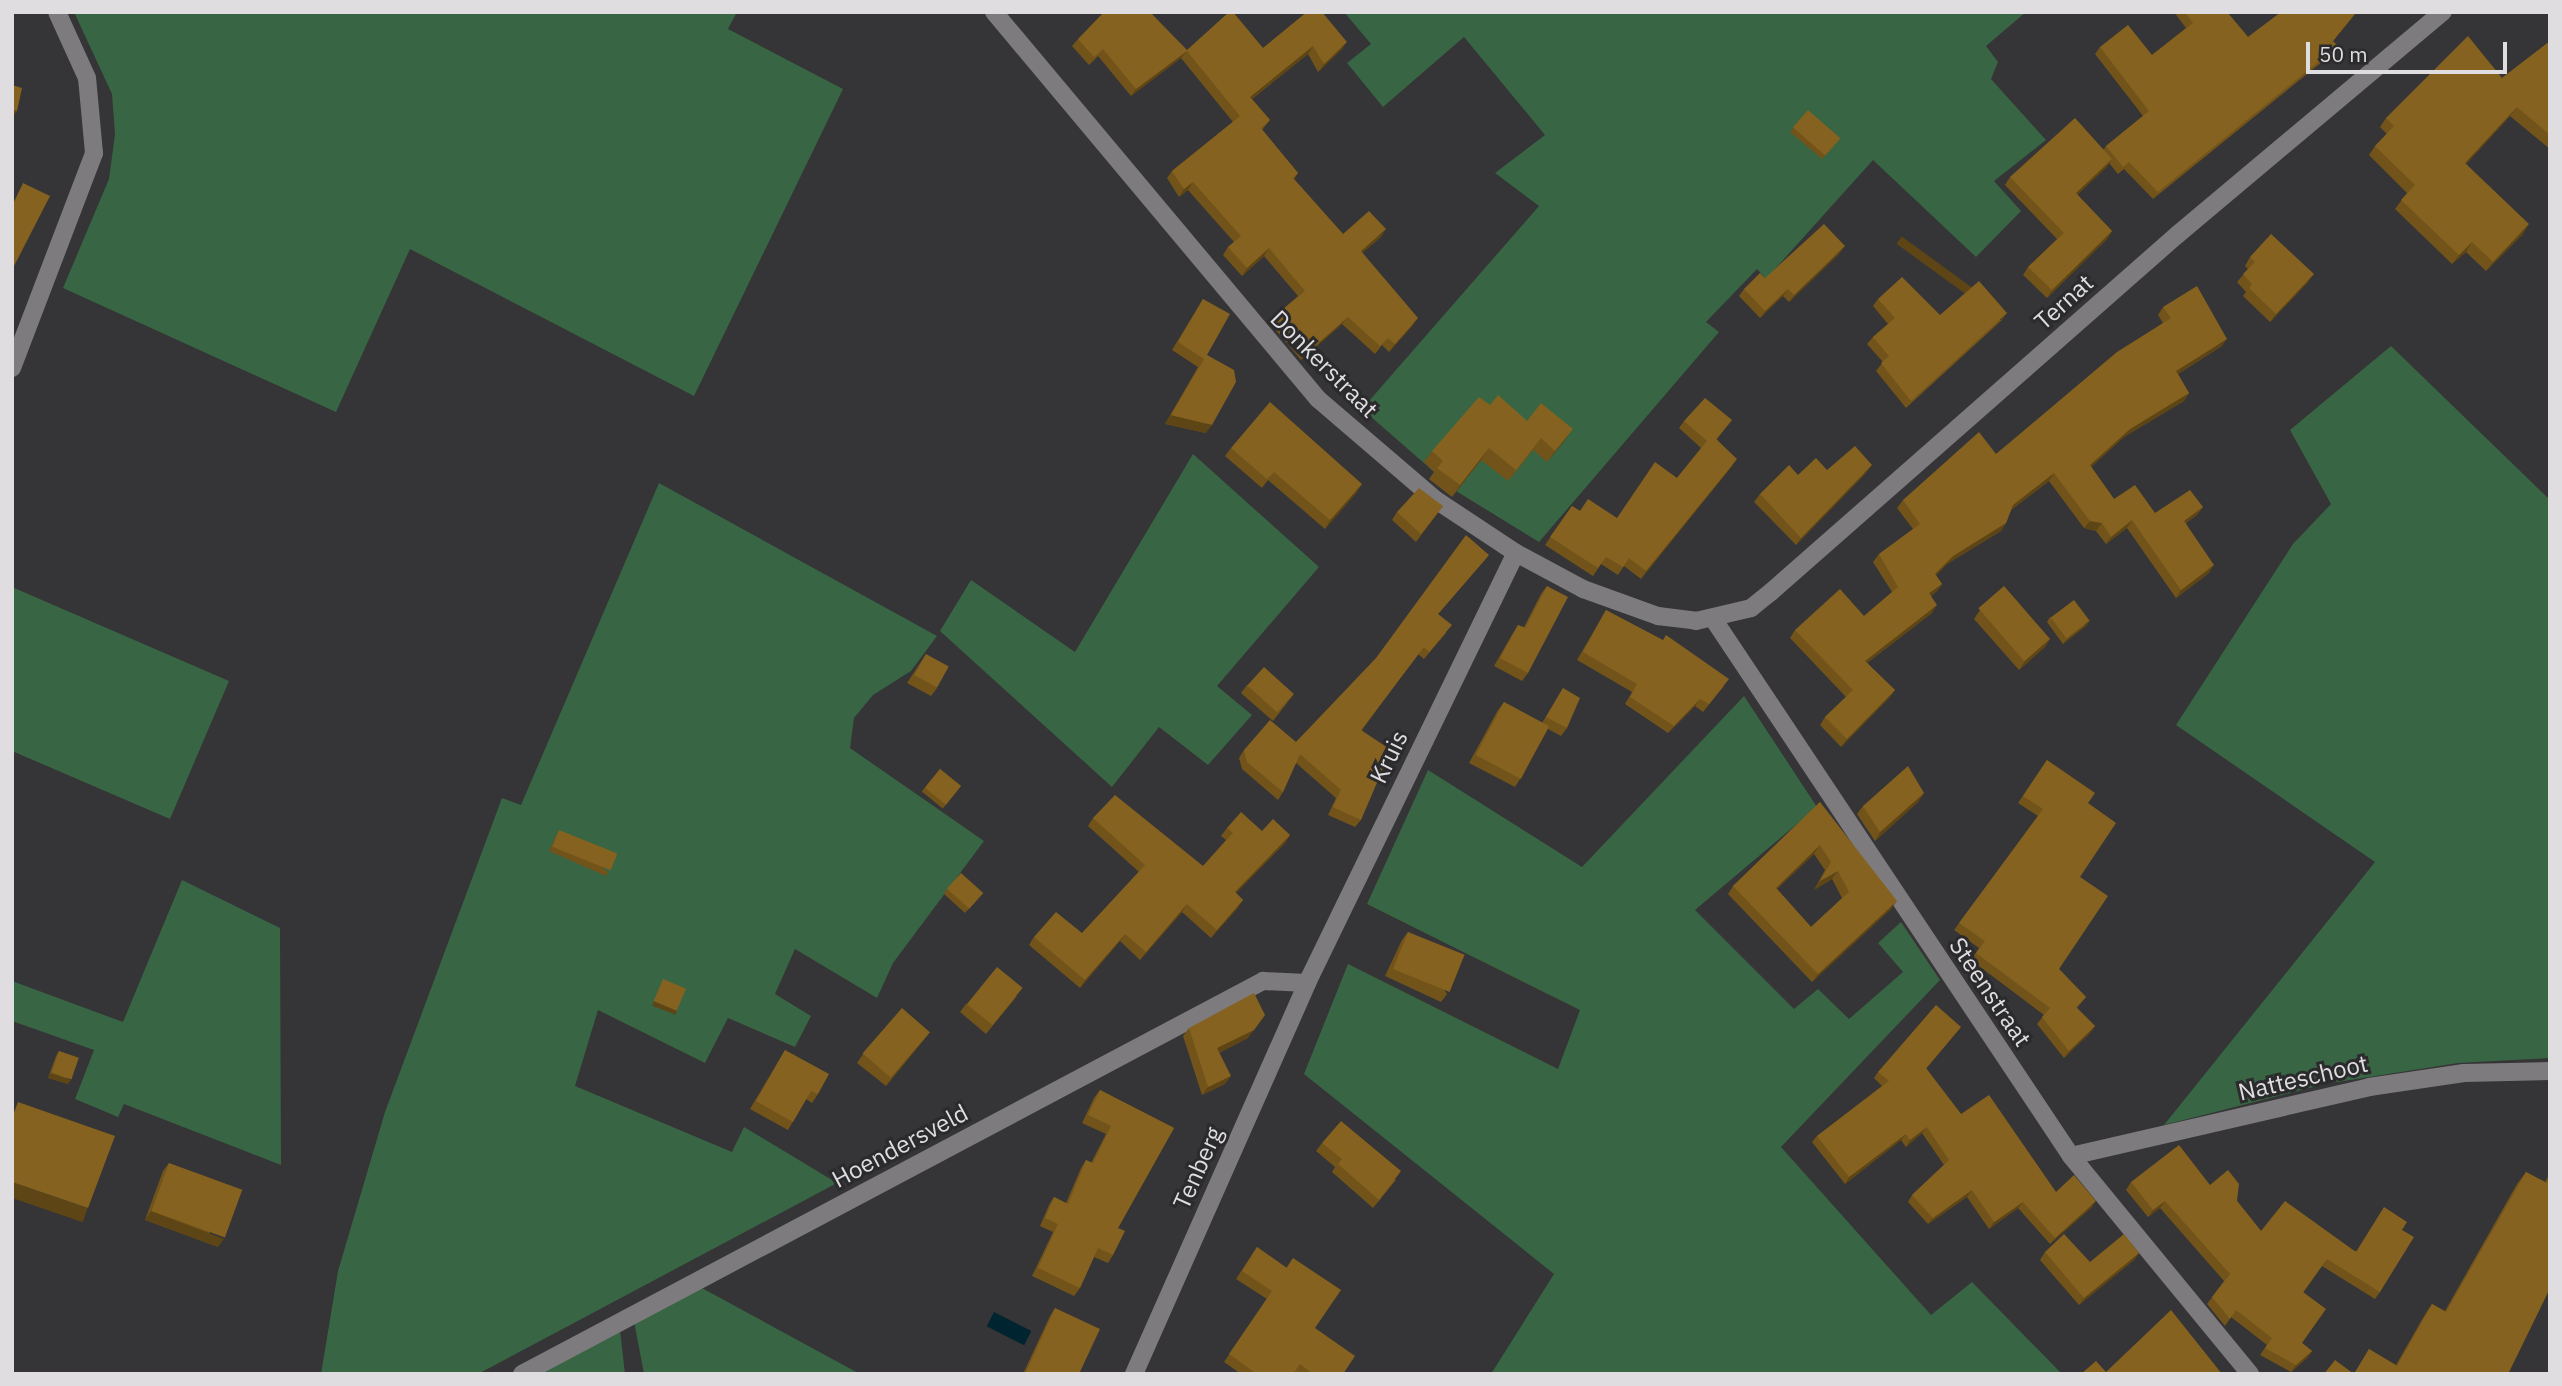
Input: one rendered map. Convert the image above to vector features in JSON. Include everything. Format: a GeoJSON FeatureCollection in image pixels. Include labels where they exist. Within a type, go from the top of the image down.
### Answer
{"type":"FeatureCollection","features":[{"type":"Feature","properties":{"kind":"street"},"geometry":{"type":"LineString","coordinates":[[12,368],[93,153],[87,78],[57,12]]}},
{"type":"Feature","properties":{"kind":"street","name":"Donkerstraat"},"geometry":{"type":"LineString","coordinates":[[994,12],[1279,359],[1436,500],[1516,553],[1583,589],[1658,616],[1714,620]]}},
{"type":"Feature","properties":{"kind":"street","name":"Ternat"},"geometry":{"type":"LineString","coordinates":[[1714,620],[1751,608],[1771,592],[2177,235],[2443,12]]}},
{"type":"Feature","properties":{"kind":"street","name":"Kruis"},"geometry":{"type":"LineString","coordinates":[[1307,983],[1516,553]]}},
{"type":"Feature","properties":{"kind":"street","name":"Steenstraat"},"geometry":{"type":"LineString","coordinates":[[1714,620],[2071,1156],[2250,1374]]}},
{"type":"Feature","properties":{"kind":"street","name":"Hoendersveld"},"geometry":{"type":"LineString","coordinates":[[522,1374],[1263,981],[1307,983]]}},
{"type":"Feature","properties":{"kind":"street","name":"Tenberg"},"geometry":{"type":"LineString","coordinates":[[1134,1374],[1307,983]]}},
{"type":"Feature","properties":{"kind":"street","name":"Natteschoot"},"geometry":{"type":"LineString","coordinates":[[2071,1156],[2369,1087],[2464,1073],[2550,1071]]}},
{"type":"Feature","properties":{"kind":"green space"},"geometry":{"type":"Polygon","coordinates":[[[74,12],[737,12],[728,29],[843,89],[694,396],[410,249],[336,412],[63,288],[109,179],[115,134],[112,94],[74,12]]]}},
{"type":"Feature","properties":{"kind":"green space"},"geometry":{"type":"Polygon","coordinates":[[[1344,12],[2026,12],[1986,46],[1998,62],[1991,79],[2046,140],[1994,181],[2021,211],[1976,257],[1873,160],[1766,279],[1757,269],[1706,322],[1719,332],[1539,542],[1456,491],[1362,409],[1539,206],[1495,173],[1545,135],[1464,37],[1383,107],[1347,63],[1371,44],[1344,12]]]}},
{"type":"Feature","properties":{"kind":"green space"},"geometry":{"type":"Polygon","coordinates":[[[2391,346],[2550,500],[2550,1058],[2458,1063],[2325,1084],[2164,1125],[2375,862],[2176,725],[2293,544],[2331,504],[2290,430],[2391,346]]]}},
{"type":"Feature","properties":{"kind":"green space"},"geometry":{"type":"Polygon","coordinates":[[[1193,454],[1319,567],[1217,686],[1252,715],[1208,765],[1159,727],[1112,787],[940,631],[971,580],[1075,652],[1193,454]]]}},
{"type":"Feature","properties":{"kind":"green space"},"geometry":{"type":"Polygon","coordinates":[[[659,483],[937,636],[911,671],[873,695],[854,718],[850,748],[984,841],[893,963],[877,998],[795,949],[775,994],[811,1016],[795,1047],[728,1018],[705,1063],[598,1010],[575,1086],[732,1152],[744,1127],[837,1183],[478,1374],[321,1374],[338,1271],[385,1112],[502,798],[521,805],[659,483]]]}},
{"type":"Feature","properties":{"kind":"green space"},"geometry":{"type":"Polygon","coordinates":[[[12,587],[229,681],[170,819],[12,751],[12,587]]]}},
{"type":"Feature","properties":{"kind":"green space"},"geometry":{"type":"Polygon","coordinates":[[[1744,696],[1817,807],[1695,910],[1794,1009],[1818,989],[1849,1019],[1903,972],[1878,943],[1901,922],[1940,980],[1781,1147],[1931,1315],[1972,1282],[2062,1374],[1491,1374],[1554,1274],[1304,1074],[1348,964],[1558,1069],[1580,1010],[1367,904],[1428,770],[1582,867],[1744,696]]]}},
{"type":"Feature","properties":{"kind":"green space"},"geometry":{"type":"Polygon","coordinates":[[[182,880],[280,928],[281,1165],[124,1104],[118,1117],[75,1099],[94,1050],[12,1021],[12,981],[123,1022],[182,880]]]}},
{"type":"Feature","properties":{"kind":"green space"},"geometry":{"type":"Polygon","coordinates":[[[700,1287],[860,1374],[644,1374],[634,1321],[700,1287]]]}},
{"type":"Feature","properties":{"kind":"green space"},"geometry":{"type":"Polygon","coordinates":[[[620,1330],[625,1374],[536,1374],[620,1330]]]}},
{"type":"Feature","properties":{"kind":"water"},"geometry":{"type":"Polygon","coordinates":[[[994,1312],[1031,1331],[1024,1345],[987,1326],[994,1312]]]}},
{"type":"Feature","properties":{"kind":"building"},"geometry":{"type":"Polygon","coordinates":[[[1104,12],[1150,12],[1187,50],[1229,12],[1233,12],[1263,48],[1307,12],[1322,12],[1347,42],[1324,64],[1313,46],[1250,97],[1270,120],[1261,128],[1298,173],[1293,178],[1343,234],[1369,211],[1386,229],[1361,251],[1418,318],[1395,344],[1388,338],[1380,346],[1348,317],[1307,353],[1275,316],[1305,291],[1269,248],[1247,268],[1228,247],[1241,236],[1193,182],[1184,189],[1172,171],[1240,116],[1187,51],[1136,89],[1103,49],[1094,57],[1078,39],[1104,12]]]}},
{"type":"Feature","properties":{"kind":"building"},"geometry":{"type":"Polygon","coordinates":[[[2185,12],[2227,12],[2248,37],[2281,12],[2356,12],[2333,41],[2338,46],[2158,192],[2129,162],[2123,167],[2106,146],[2149,111],[2100,47],[2128,25],[2152,55],[2193,23],[2185,12]]]}},
{"type":"Feature","properties":{"kind":"building"},"geometry":{"type":"Polygon","coordinates":[[[2468,36],[2502,78],[2550,41],[2550,135],[2517,107],[2465,163],[2529,224],[2493,262],[2472,242],[2459,255],[2401,200],[2415,185],[2375,146],[2394,126],[2386,118],[2468,36]]]}},
{"type":"Feature","properties":{"kind":"building"},"geometry":{"type":"Polygon","coordinates":[[[12,85],[22,88],[17,111],[12,110],[12,85]]]}},
{"type":"Feature","properties":{"kind":"building"},"geometry":{"type":"Polygon","coordinates":[[[1808,110],[1840,138],[1825,156],[1793,127],[1808,110]]]}},
{"type":"Feature","properties":{"kind":"building"},"geometry":{"type":"Polygon","coordinates":[[[2075,118],[2112,159],[2076,193],[2112,231],[2052,290],[2028,267],[2064,233],[2010,177],[2075,118]]]}},
{"type":"Feature","properties":{"kind":"building"},"geometry":{"type":"Polygon","coordinates":[[[23,183],[50,196],[12,270],[12,206],[23,183]]]}},
{"type":"Feature","properties":{"kind":"building"},"geometry":{"type":"Polygon","coordinates":[[[1824,224],[1845,246],[1794,295],[1788,289],[1765,311],[1744,289],[1760,273],[1765,278],[1824,224]]]}},
{"type":"Feature","properties":{"kind":"building"},"geometry":{"type":"Polygon","coordinates":[[[2271,234],[2314,274],[2276,314],[2249,288],[2252,284],[2243,274],[2255,262],[2250,257],[2271,234]]]}},
{"type":"Feature","properties":{"kind":"building"},"geometry":{"type":"Polygon","coordinates":[[[1902,277],[1940,315],[1979,281],[2007,313],[1911,401],[1881,363],[1889,356],[1873,337],[1895,318],[1878,299],[1902,277]]]}},
{"type":"Feature","properties":{"kind":"building"},"geometry":{"type":"Polygon","coordinates":[[[2197,286],[2227,339],[2176,371],[2189,393],[2130,429],[2090,465],[2114,499],[2135,485],[2155,513],[2190,490],[2203,507],[2184,521],[2214,565],[2181,590],[2132,520],[2111,537],[2102,523],[2090,521],[2054,473],[2013,505],[2006,523],[1953,556],[1935,574],[1942,584],[1929,593],[1937,605],[1865,661],[1895,690],[1847,739],[1825,717],[1853,690],[1795,630],[1840,589],[1864,616],[1898,587],[1879,554],[1920,524],[1903,500],[1979,432],[1996,454],[2117,352],[2171,318],[2163,307],[2197,286]]]}},
{"type":"Feature","properties":{"kind":"building"},"geometry":{"type":"Polygon","coordinates":[[[1203,299],[1230,314],[1207,355],[1234,370],[1236,382],[1212,425],[1171,415],[1204,359],[1178,342],[1203,299]]]}},
{"type":"Feature","properties":{"kind":"building"},"geometry":{"type":"Polygon","coordinates":[[[1498,395],[1527,421],[1541,403],[1573,429],[1555,451],[1541,438],[1516,470],[1489,448],[1460,485],[1437,468],[1443,461],[1432,451],[1479,397],[1490,405],[1498,395]]]}},
{"type":"Feature","properties":{"kind":"building"},"geometry":{"type":"Polygon","coordinates":[[[1705,398],[1732,420],[1716,439],[1737,459],[1646,571],[1629,558],[1623,567],[1606,557],[1598,568],[1550,537],[1572,506],[1580,511],[1588,499],[1617,518],[1655,462],[1677,478],[1707,441],[1684,421],[1705,398]]]}},
{"type":"Feature","properties":{"kind":"building"},"geometry":{"type":"Polygon","coordinates":[[[1270,402],[1362,484],[1330,520],[1274,472],[1267,479],[1231,448],[1270,402]]]}},
{"type":"Feature","properties":{"kind":"building"},"geometry":{"type":"Polygon","coordinates":[[[1855,446],[1872,465],[1801,538],[1760,494],[1789,465],[1798,475],[1816,458],[1827,470],[1855,446]]]}},
{"type":"Feature","properties":{"kind":"building"},"geometry":{"type":"Polygon","coordinates":[[[1419,488],[1443,506],[1421,534],[1397,512],[1419,488]]]}},
{"type":"Feature","properties":{"kind":"building"},"geometry":{"type":"Polygon","coordinates":[[[1466,535],[1489,555],[1438,614],[1452,625],[1429,652],[1424,647],[1361,730],[1391,750],[1361,820],[1333,807],[1341,790],[1300,754],[1283,792],[1247,762],[1244,750],[1270,720],[1296,742],[1376,658],[1466,535]]]}},
{"type":"Feature","properties":{"kind":"building"},"geometry":{"type":"Polygon","coordinates":[[[1547,586],[1568,597],[1528,673],[1500,658],[1518,625],[1525,628],[1547,586]]]}},
{"type":"Feature","properties":{"kind":"building"},"geometry":{"type":"Polygon","coordinates":[[[2004,586],[2050,639],[2024,661],[1978,608],[2004,586]]]}},
{"type":"Feature","properties":{"kind":"building"},"geometry":{"type":"Polygon","coordinates":[[[2074,600],[2090,621],[2066,638],[2051,617],[2074,600]]]}},
{"type":"Feature","properties":{"kind":"building"},"geometry":{"type":"Polygon","coordinates":[[[1606,610],[1663,640],[1666,635],[1729,679],[1709,704],[1700,699],[1674,726],[1630,697],[1637,684],[1583,652],[1606,610]]]}},
{"type":"Feature","properties":{"kind":"building"},"geometry":{"type":"Polygon","coordinates":[[[926,654],[949,667],[937,688],[914,675],[926,654]]]}},
{"type":"Feature","properties":{"kind":"building"},"geometry":{"type":"Polygon","coordinates":[[[1264,667],[1294,694],[1277,712],[1247,686],[1264,667]]]}},
{"type":"Feature","properties":{"kind":"building"},"geometry":{"type":"Polygon","coordinates":[[[1563,688],[1580,698],[1567,728],[1546,717],[1563,688]]]}},
{"type":"Feature","properties":{"kind":"building"},"geometry":{"type":"Polygon","coordinates":[[[1504,702],[1549,726],[1521,779],[1476,755],[1504,702]]]}},
{"type":"Feature","properties":{"kind":"building"},"geometry":{"type":"Polygon","coordinates":[[[2047,760],[2095,793],[2088,803],[2116,823],[2080,877],[2108,896],[2059,969],[2086,997],[2076,1007],[2095,1026],[2069,1051],[2042,1017],[2050,1008],[1976,953],[1985,941],[1959,923],[2043,809],[2023,796],[2047,760]]]}},
{"type":"Feature","properties":{"kind":"building"},"geometry":{"type":"Polygon","coordinates":[[[1908,766],[1924,793],[1880,832],[1863,806],[1908,766]]]}},
{"type":"Feature","properties":{"kind":"building"},"geometry":{"type":"Polygon","coordinates":[[[940,769],[961,786],[946,805],[925,788],[940,769]]]}},
{"type":"Feature","properties":{"kind":"building"},"geometry":{"type":"Polygon","coordinates":[[[1115,795],[1203,866],[1233,833],[1227,828],[1241,812],[1262,831],[1273,819],[1290,835],[1235,892],[1243,900],[1217,930],[1187,904],[1146,952],[1125,934],[1085,980],[1034,937],[1056,912],[1082,933],[1145,865],[1093,818],[1115,795]]]}},
{"type":"Feature","properties":{"kind":"building"},"geometry":{"type":"Polygon","coordinates":[[[1820,802],[1897,901],[1818,974],[1733,886],[1820,802]],[[1820,845],[1776,888],[1811,927],[1849,892],[1838,871],[1820,881],[1831,862],[1820,845]]]}},
{"type":"Feature","properties":{"kind":"building"},"geometry":{"type":"Polygon","coordinates":[[[559,830],[617,854],[611,870],[552,847],[559,830]]]}},
{"type":"Feature","properties":{"kind":"building"},"geometry":{"type":"Polygon","coordinates":[[[961,873],[983,893],[969,909],[947,889],[961,873]]]}},
{"type":"Feature","properties":{"kind":"building"},"geometry":{"type":"Polygon","coordinates":[[[1408,932],[1465,955],[1450,992],[1393,969],[1408,932]]]}},
{"type":"Feature","properties":{"kind":"building"},"geometry":{"type":"Polygon","coordinates":[[[997,967],[1023,988],[992,1025],[967,1004],[997,967]]]}},
{"type":"Feature","properties":{"kind":"building"},"geometry":{"type":"Polygon","coordinates":[[[663,979],[686,989],[677,1011],[654,1001],[663,979]]]}},
{"type":"Feature","properties":{"kind":"building"},"geometry":{"type":"Polygon","coordinates":[[[1254,993],[1265,1015],[1254,1030],[1217,1048],[1231,1076],[1208,1087],[1189,1028],[1254,993]]]}},
{"type":"Feature","properties":{"kind":"building"},"geometry":{"type":"Polygon","coordinates":[[[1936,1005],[1961,1027],[1926,1068],[1961,1114],[1989,1095],[2056,1192],[2074,1175],[2096,1201],[2055,1238],[2023,1202],[1994,1222],[1972,1190],[1933,1218],[1912,1195],[1949,1160],[1927,1127],[1910,1140],[1906,1134],[1849,1177],[1817,1136],[1889,1081],[1878,1072],[1936,1005]]]}},
{"type":"Feature","properties":{"kind":"building"},"geometry":{"type":"Polygon","coordinates":[[[902,1008],[930,1032],[891,1078],[863,1053],[902,1008]]]}},
{"type":"Feature","properties":{"kind":"building"},"geometry":{"type":"Polygon","coordinates":[[[785,1050],[829,1074],[818,1094],[811,1091],[793,1122],[756,1101],[785,1050]]]}},
{"type":"Feature","properties":{"kind":"building"},"geometry":{"type":"Polygon","coordinates":[[[59,1051],[79,1058],[71,1080],[52,1073],[59,1051]]]}},
{"type":"Feature","properties":{"kind":"building"},"geometry":{"type":"Polygon","coordinates":[[[1100,1090],[1174,1128],[1118,1228],[1125,1231],[1113,1255],[1098,1248],[1080,1288],[1038,1268],[1058,1224],[1045,1218],[1054,1197],[1068,1204],[1086,1160],[1093,1163],[1111,1126],[1088,1115],[1100,1090]]]}},
{"type":"Feature","properties":{"kind":"building"},"geometry":{"type":"Polygon","coordinates":[[[18,1102],[115,1136],[88,1208],[12,1182],[12,1118],[18,1102]]]}},
{"type":"Feature","properties":{"kind":"building"},"geometry":{"type":"Polygon","coordinates":[[[1341,1121],[1401,1171],[1379,1200],[1338,1164],[1342,1159],[1322,1143],[1341,1121]]]}},
{"type":"Feature","properties":{"kind":"building"},"geometry":{"type":"Polygon","coordinates":[[[2179,1145],[2210,1185],[2228,1170],[2239,1184],[2237,1201],[2261,1231],[2285,1201],[2356,1252],[2384,1207],[2407,1222],[2402,1230],[2414,1237],[2380,1292],[2327,1259],[2303,1292],[2326,1309],[2302,1343],[2312,1351],[2296,1365],[2265,1348],[2272,1338],[2236,1310],[2230,1319],[2212,1297],[2230,1274],[2165,1201],[2153,1210],[2131,1182],[2179,1145]]]}},
{"type":"Feature","properties":{"kind":"building"},"geometry":{"type":"Polygon","coordinates":[[[169,1163],[242,1190],[225,1238],[152,1211],[169,1163]]]}},
{"type":"Feature","properties":{"kind":"building"},"geometry":{"type":"Polygon","coordinates":[[[2526,1172],[2547,1183],[2550,1179],[2550,1288],[2508,1374],[2354,1374],[2369,1349],[2397,1366],[2432,1304],[2446,1312],[2526,1172]]]}},
{"type":"Feature","properties":{"kind":"building"},"geometry":{"type":"Polygon","coordinates":[[[2064,1234],[2090,1262],[2124,1234],[2139,1253],[2084,1298],[2045,1252],[2064,1234]]]}},
{"type":"Feature","properties":{"kind":"building"},"geometry":{"type":"Polygon","coordinates":[[[1257,1247],[1287,1268],[1293,1258],[1341,1290],[1315,1328],[1355,1356],[1343,1374],[1313,1374],[1300,1364],[1293,1374],[1257,1374],[1229,1354],[1272,1291],[1242,1271],[1257,1247]]]}},
{"type":"Feature","properties":{"kind":"building"},"geometry":{"type":"Polygon","coordinates":[[[1055,1308],[1100,1329],[1079,1374],[1025,1374],[1055,1308]]]}},
{"type":"Feature","properties":{"kind":"building"},"geometry":{"type":"Polygon","coordinates":[[[2171,1310],[2222,1374],[2081,1374],[2096,1361],[2106,1372],[2171,1310]]]}},
{"type":"Feature","properties":{"kind":"building"},"geometry":{"type":"Polygon","coordinates":[[[2335,1360],[2354,1374],[2324,1374],[2335,1360]]]}}]}
